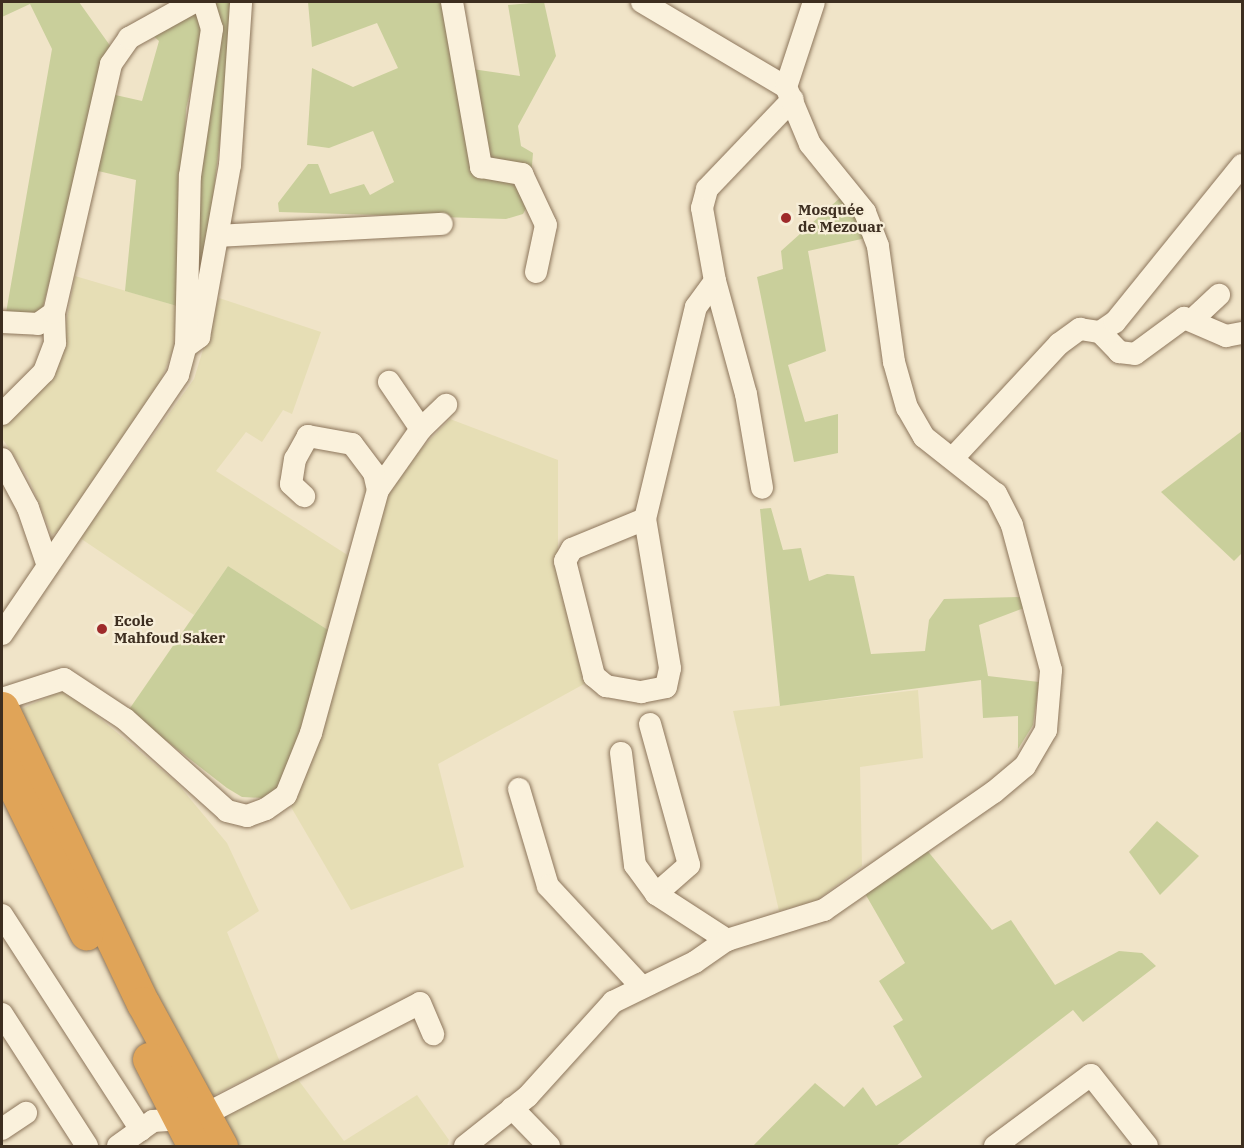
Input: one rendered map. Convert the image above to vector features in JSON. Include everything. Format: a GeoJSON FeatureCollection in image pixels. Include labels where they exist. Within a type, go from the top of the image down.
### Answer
{"type":"FeatureCollection","features":[{"type":"Feature","properties":{"kind":"highway"},"geometry":{"type":"LineString","coordinates":[[2,708],[143,1003],[192,1127]]}},
{"type":"Feature","properties":{"kind":"highway"},"geometry":{"type":"LineString","coordinates":[[2,762],[192,1127],[221,1146]]}},
{"type":"Feature","properties":{"kind":"street"},"geometry":{"type":"LineString","coordinates":[[2,414],[44,372],[55,343],[54,313],[111,64],[129,38],[194,2]]}},
{"type":"Feature","properties":{"kind":"street"},"geometry":{"type":"LineString","coordinates":[[2,634],[147,428],[178,375],[186,346],[190,176],[212,29],[204,2]]}},
{"type":"Feature","properties":{"kind":"street"},"geometry":{"type":"LineString","coordinates":[[186,346],[199,337],[230,165],[241,2]]}},
{"type":"Feature","properties":{"kind":"street"},"geometry":{"type":"LineString","coordinates":[[452,2],[481,167],[522,174],[546,225],[536,272]]}},
{"type":"Feature","properties":{"kind":"street"},"geometry":{"type":"LineString","coordinates":[[465,1146],[512,1108],[594,1019],[640,985],[695,962],[728,940],[824,910],[994,792],[1025,766],[1046,730],[1051,670],[1012,525],[996,495],[953,458],[924,437],[907,408],[894,362],[878,246],[865,212],[810,144],[790,93],[642,2]]}},
{"type":"Feature","properties":{"kind":"street"},"geometry":{"type":"LineString","coordinates":[[762,488],[746,394],[715,280],[702,208],[707,189],[790,93],[814,2]]}},
{"type":"Feature","properties":{"kind":"street"},"geometry":{"type":"LineString","coordinates":[[1100,332],[1115,322],[1242,165]]}},
{"type":"Feature","properties":{"kind":"street"},"geometry":{"type":"LineString","coordinates":[[218,236],[442,224]]}},
{"type":"Feature","properties":{"kind":"street"},"geometry":{"type":"LineString","coordinates":[[645,519],[572,549],[565,561],[594,676],[606,686],[641,692],[666,687],[670,668],[645,519],[696,307],[715,280]]}},
{"type":"Feature","properties":{"kind":"street"},"geometry":{"type":"LineString","coordinates":[[953,458],[1059,344],[1080,329],[1100,332],[1119,352],[1135,354],[1172,324],[1192,320],[1219,295]]}},
{"type":"Feature","properties":{"kind":"street"},"geometry":{"type":"LineString","coordinates":[[2,322],[38,324],[54,313]]}},
{"type":"Feature","properties":{"kind":"street"},"geometry":{"type":"LineString","coordinates":[[1192,320],[1226,336],[1242,333]]}},
{"type":"Feature","properties":{"kind":"street"},"geometry":{"type":"LineString","coordinates":[[389,382],[421,429]]}},
{"type":"Feature","properties":{"kind":"street"},"geometry":{"type":"LineString","coordinates":[[2,699],[64,679],[125,719],[227,811],[247,816],[266,808],[286,795],[311,733],[378,490],[421,429],[446,405]]}},
{"type":"Feature","properties":{"kind":"street"},"geometry":{"type":"LineString","coordinates":[[304,496],[291,484],[295,459],[308,436],[351,444],[374,473],[378,490]]}},
{"type":"Feature","properties":{"kind":"street"},"geometry":{"type":"LineString","coordinates":[[2,459],[28,508],[48,566]]}},
{"type":"Feature","properties":{"kind":"street"},"geometry":{"type":"LineString","coordinates":[[650,724],[689,865],[656,894]]}},
{"type":"Feature","properties":{"kind":"street"},"geometry":{"type":"LineString","coordinates":[[621,753],[635,865],[656,894],[728,940]]}},
{"type":"Feature","properties":{"kind":"street"},"geometry":{"type":"LineString","coordinates":[[519,789],[548,886],[640,985]]}},
{"type":"Feature","properties":{"kind":"street"},"geometry":{"type":"LineString","coordinates":[[2,915],[141,1130]]}},
{"type":"Feature","properties":{"kind":"street"},"geometry":{"type":"LineString","coordinates":[[118,1146],[153,1121],[192,1127],[420,1003],[433,1034]]}},
{"type":"Feature","properties":{"kind":"street"},"geometry":{"type":"LineString","coordinates":[[2,1014],[87,1146]]}},
{"type":"Feature","properties":{"kind":"street"},"geometry":{"type":"LineString","coordinates":[[995,1146],[1091,1075],[1146,1146]]}},
{"type":"Feature","properties":{"kind":"street"},"geometry":{"type":"LineString","coordinates":[[512,1108],[549,1146]]}},
{"type":"Feature","properties":{"kind":"street"},"geometry":{"type":"LineString","coordinates":[[2,1129],[26,1113]]}},
{"type":"Feature","properties":{"kind":"shaded area"},"geometry":{"type":"Polygon","coordinates":[[[75,276],[177,306],[174,348],[160,382],[62,528],[52,535],[28,477],[2,438],[2,421],[62,344],[75,276]]]}},
{"type":"Feature","properties":{"kind":"shaded area"},"geometry":{"type":"Polygon","coordinates":[[[219,298],[321,332],[292,414],[283,410],[262,442],[246,432],[216,471],[349,556],[328,630],[228,566],[194,615],[80,538],[194,379],[219,298]]]}},
{"type":"Feature","properties":{"kind":"shaded area"},"geometry":{"type":"Polygon","coordinates":[[[450,419],[558,460],[558,572],[595,678],[438,764],[464,867],[351,910],[291,807],[315,743],[386,485],[450,419]]]}},
{"type":"Feature","properties":{"kind":"shaded area"},"geometry":{"type":"Polygon","coordinates":[[[65,689],[177,783],[227,843],[259,911],[227,932],[280,1062],[206,1099],[17,711],[65,689]]]}},
{"type":"Feature","properties":{"kind":"shaded area"},"geometry":{"type":"Polygon","coordinates":[[[918,690],[923,758],[860,767],[862,866],[816,901],[779,911],[733,711],[918,690]]]}},
{"type":"Feature","properties":{"kind":"shaded area"},"geometry":{"type":"Polygon","coordinates":[[[296,1077],[344,1141],[417,1095],[449,1140],[447,1146],[230,1146],[215,1121],[296,1077]]]}},
{"type":"Feature","properties":{"kind":"green space"},"geometry":{"type":"Polygon","coordinates":[[[2,2],[79,2],[111,47],[41,314],[6,313],[52,49],[30,4],[2,17],[2,2]]]}},
{"type":"Feature","properties":{"kind":"green space"},"geometry":{"type":"Polygon","coordinates":[[[211,2],[234,2],[234,25],[199,312],[196,181],[211,2]]]}},
{"type":"Feature","properties":{"kind":"green space"},"geometry":{"type":"Polygon","coordinates":[[[308,2],[443,2],[472,69],[520,76],[508,5],[544,2],[556,56],[518,126],[521,146],[533,153],[529,203],[523,214],[506,219],[279,212],[278,203],[308,164],[318,164],[330,194],[364,184],[370,195],[394,182],[373,131],[329,148],[307,145],[312,68],[353,87],[398,68],[377,23],[312,47],[308,2]]]}},
{"type":"Feature","properties":{"kind":"green space"},"geometry":{"type":"Polygon","coordinates":[[[198,5],[205,31],[186,109],[177,306],[125,291],[136,180],[94,170],[111,94],[142,101],[159,41],[149,32],[198,5]]]}},
{"type":"Feature","properties":{"kind":"green space"},"geometry":{"type":"Polygon","coordinates":[[[841,197],[857,215],[866,238],[808,251],[826,351],[788,365],[805,422],[838,414],[838,453],[794,462],[757,277],[783,269],[781,251],[841,197]]]}},
{"type":"Feature","properties":{"kind":"green space"},"geometry":{"type":"Polygon","coordinates":[[[1242,431],[1242,553],[1234,561],[1161,492],[1242,431]]]}},
{"type":"Feature","properties":{"kind":"green space"},"geometry":{"type":"Polygon","coordinates":[[[771,508],[783,550],[801,548],[809,581],[827,574],[854,576],[871,654],[925,651],[929,620],[944,599],[1022,597],[1024,608],[979,625],[988,676],[1039,682],[1033,725],[1018,749],[1018,716],[983,718],[981,680],[780,706],[760,509],[771,508]]]}},
{"type":"Feature","properties":{"kind":"green space"},"geometry":{"type":"Polygon","coordinates":[[[228,566],[328,630],[316,688],[282,787],[263,798],[242,797],[227,788],[128,711],[228,566]]]}},
{"type":"Feature","properties":{"kind":"green space"},"geometry":{"type":"Polygon","coordinates":[[[1157,821],[1199,856],[1160,895],[1129,852],[1157,821]]]}},
{"type":"Feature","properties":{"kind":"green space"},"geometry":{"type":"Polygon","coordinates":[[[926,849],[992,930],[1011,920],[1055,985],[1119,951],[1142,953],[1156,966],[1083,1022],[1073,1010],[896,1146],[753,1146],[815,1083],[844,1107],[863,1087],[876,1106],[922,1077],[893,1026],[903,1020],[879,981],[905,963],[863,890],[926,849]]]}},
{"type":"Feature","properties":{"kind":"place","name":"Mosquée de Mezouar"},"geometry":{"type":"Point","coordinates":[786,218]}},
{"type":"Feature","properties":{"kind":"place","name":"Ecole Mahfoud Saker"},"geometry":{"type":"Point","coordinates":[102,629]}}]}
